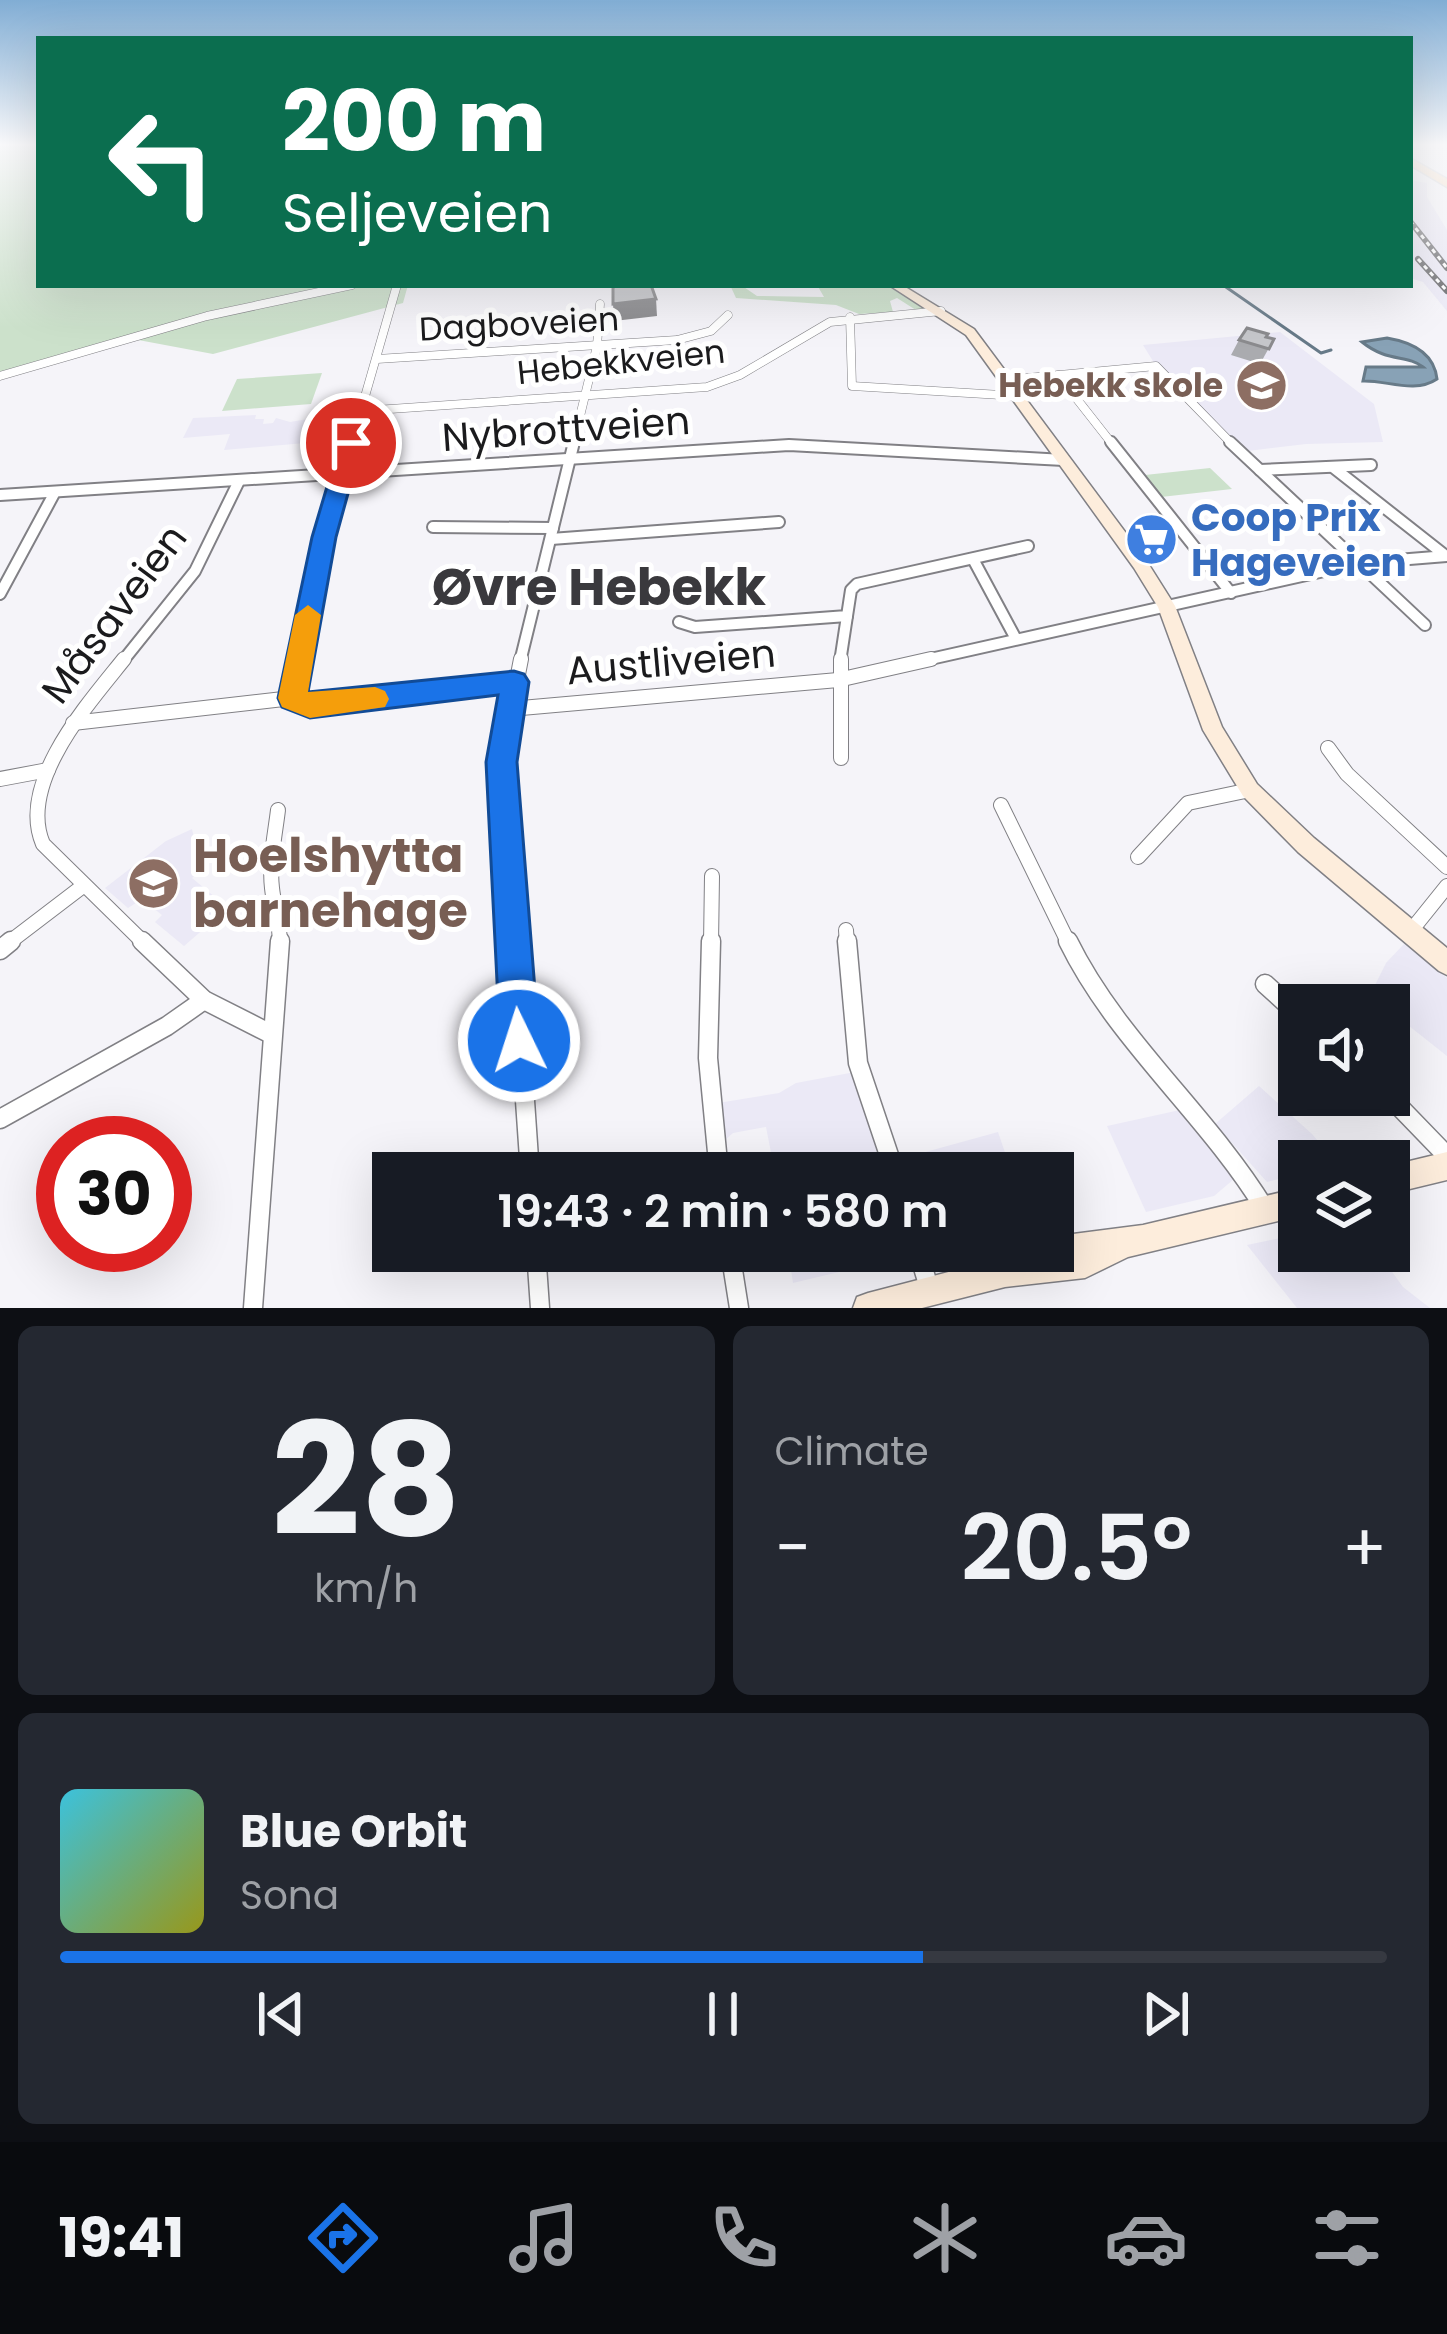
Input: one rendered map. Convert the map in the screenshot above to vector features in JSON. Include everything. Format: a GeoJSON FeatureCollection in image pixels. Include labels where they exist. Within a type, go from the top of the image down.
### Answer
{"type":"FeatureCollection","features":[{"type":"Feature","properties":{"kind":"main road"},"geometry":{"type":"LineString","coordinates":[[899,288],[970,332],[1064,460],[1166,607],[1213,730],[1250,790],[1292,833],[1447,963]]}},
{"type":"Feature","properties":{"kind":"main road"},"geometry":{"type":"LineString","coordinates":[[1410,1175],[1447,1166]]}},
{"type":"Feature","properties":{"kind":"main road"},"geometry":{"type":"LineString","coordinates":[[868,1308],[1027,1268],[1067,1270],[1097,1263],[1122,1244],[1278,1207]]}},
{"type":"Feature","properties":{"kind":"street"},"geometry":{"type":"LineString","coordinates":[[0,376],[207,316],[338,288]]}},
{"type":"Feature","properties":{"kind":"street"},"geometry":{"type":"LineString","coordinates":[[292,698],[341,475],[396,288]]}},
{"type":"Feature","properties":{"kind":"street"},"geometry":{"type":"LineString","coordinates":[[529,1152],[501,762],[514,682],[597,346],[600,304]]}},
{"type":"Feature","properties":{"kind":"street","name":"Hebekkveien"},"geometry":{"type":"LineString","coordinates":[[361,411],[724,383],[746,375],[814,329],[850,317],[941,311]]}},
{"type":"Feature","properties":{"kind":"street","name":"Dagboveien"},"geometry":{"type":"LineString","coordinates":[[377,359],[695,337],[720,326],[728,315]]}},
{"type":"Feature","properties":{"kind":"street"},"geometry":{"type":"LineString","coordinates":[[850,317],[852,386],[1018,396]]}},
{"type":"Feature","properties":{"kind":"street"},"geometry":{"type":"LineString","coordinates":[[1005,380],[1156,366],[1425,625]]}},
{"type":"Feature","properties":{"kind":"street"},"geometry":{"type":"LineString","coordinates":[[1058,375],[1231,593]]}},
{"type":"Feature","properties":{"kind":"street","name":"Nybrottveien"},"geometry":{"type":"LineString","coordinates":[[0,495],[806,445],[1064,460]]}},
{"type":"Feature","properties":{"kind":"street"},"geometry":{"type":"LineString","coordinates":[[1260,470],[1371,465]]}},
{"type":"Feature","properties":{"kind":"street"},"geometry":{"type":"LineString","coordinates":[[1334,468],[1446,556]]}},
{"type":"Feature","properties":{"kind":"street","name":"Måsaveien"},"geometry":{"type":"LineString","coordinates":[[239,481],[195,571],[73,723],[48,770],[35,825],[43,844],[83,886],[204,1000],[271,1034]]}},
{"type":"Feature","properties":{"kind":"street"},"geometry":{"type":"LineString","coordinates":[[0,594],[55,492]]}},
{"type":"Feature","properties":{"kind":"street"},"geometry":{"type":"LineString","coordinates":[[434,527],[552,534],[779,522]]}},
{"type":"Feature","properties":{"kind":"street"},"geometry":{"type":"LineString","coordinates":[[841,758],[838,680],[851,590],[857,584],[1028,546]]}},
{"type":"Feature","properties":{"kind":"street","name":"Austliveien"},"geometry":{"type":"LineString","coordinates":[[510,709],[838,680],[1360,562],[1446,556]]}},
{"type":"Feature","properties":{"kind":"street"},"geometry":{"type":"LineString","coordinates":[[974,559],[1016,640]]}},
{"type":"Feature","properties":{"kind":"street"},"geometry":{"type":"LineString","coordinates":[[680,622],[695,627],[847,616]]}},
{"type":"Feature","properties":{"kind":"street"},"geometry":{"type":"LineString","coordinates":[[73,723],[292,698],[310,706],[514,682]]}},
{"type":"Feature","properties":{"kind":"street"},"geometry":{"type":"LineString","coordinates":[[1328,748],[1347,774],[1447,867]]}},
{"type":"Feature","properties":{"kind":"street"},"geometry":{"type":"LineString","coordinates":[[0,779],[48,770]]}},
{"type":"Feature","properties":{"kind":"street"},"geometry":{"type":"LineString","coordinates":[[1138,857],[1188,803],[1250,790]]}},
{"type":"Feature","properties":{"kind":"street"},"geometry":{"type":"LineString","coordinates":[[1001,805],[1091,989],[1233,1156],[1265,1210]]}},
{"type":"Feature","properties":{"kind":"street"},"geometry":{"type":"LineString","coordinates":[[253,1308],[280,953],[280,910],[272,895],[271,872],[278,810]]}},
{"type":"Feature","properties":{"kind":"street"},"geometry":{"type":"LineString","coordinates":[[712,876],[709,1058],[716,1152]]}},
{"type":"Feature","properties":{"kind":"street"},"geometry":{"type":"LineString","coordinates":[[0,950],[83,886]]}},
{"type":"Feature","properties":{"kind":"street"},"geometry":{"type":"LineString","coordinates":[[1410,932],[1447,886]]}},
{"type":"Feature","properties":{"kind":"street"},"geometry":{"type":"LineString","coordinates":[[846,930],[858,1064],[888,1152]]}},
{"type":"Feature","properties":{"kind":"street"},"geometry":{"type":"LineString","coordinates":[[1265,984],[1278,996]]}},
{"type":"Feature","properties":{"kind":"street"},"geometry":{"type":"LineString","coordinates":[[0,1118],[167,1026],[204,1000]]}},
{"type":"Feature","properties":{"kind":"street"},"geometry":{"type":"LineString","coordinates":[[1408,1116],[1447,1156]]}},
{"type":"Feature","properties":{"kind":"street"},"geometry":{"type":"LineString","coordinates":[[537,1272],[540,1308]]}},
{"type":"Feature","properties":{"kind":"street"},"geometry":{"type":"LineString","coordinates":[[733,1272],[739,1308]]}},
{"type":"Feature","properties":{"kind":"street"},"geometry":{"type":"LineString","coordinates":[[925,1272],[931,1292]]}},
{"type":"Feature","properties":{"kind":"shaded area"},"geometry":{"type":"Polygon","coordinates":[[[1413,206],[1432,206],[1447,230],[1447,311],[1423,282],[1413,279],[1413,206]]]}},
{"type":"Feature","properties":{"kind":"shaded area","name":"Hebekk skole"},"geometry":{"type":"Polygon","coordinates":[[[1280,332],[1374,404],[1383,442],[1240,452],[1156,366],[1143,345],[1280,332]]]}},
{"type":"Feature","properties":{"kind":"shaded area"},"geometry":{"type":"Polygon","coordinates":[[[256,415],[255,419],[264,419],[263,424],[276,418],[290,422],[314,418],[305,443],[224,450],[230,434],[183,438],[193,418],[256,415]]]}},
{"type":"Feature","properties":{"kind":"shaded area","name":"Hoelshytta barnehage"},"geometry":{"type":"Polygon","coordinates":[[[192,829],[201,869],[192,878],[228,908],[184,946],[155,922],[162,915],[142,899],[128,908],[105,888],[166,841],[192,829]]]}},
{"type":"Feature","properties":{"kind":"shaded area"},"geometry":{"type":"Polygon","coordinates":[[[1404,944],[1447,978],[1447,1056],[1410,1027],[1410,984],[1376,984],[1386,963],[1404,944]]]}},
{"type":"Feature","properties":{"kind":"shaded area"},"geometry":{"type":"Polygon","coordinates":[[[855,1072],[881,1152],[771,1152],[766,1127],[733,1133],[725,1140],[718,1103],[779,1093],[796,1083],[855,1072]]]}},
{"type":"Feature","properties":{"kind":"shaded area"},"geometry":{"type":"Polygon","coordinates":[[[1259,1086],[1278,1103],[1278,1116],[1292,1116],[1317,1140],[1278,1140],[1278,1179],[1267,1182],[1215,1124],[1259,1086]]]}},
{"type":"Feature","properties":{"kind":"shaded area"},"geometry":{"type":"Polygon","coordinates":[[[1180,1110],[1234,1179],[1214,1196],[1146,1212],[1107,1126],[1180,1110]]]}},
{"type":"Feature","properties":{"kind":"shaded area"},"geometry":{"type":"Polygon","coordinates":[[[998,1132],[1005,1152],[925,1152],[998,1132]]]}},
{"type":"Feature","properties":{"kind":"shaded area"},"geometry":{"type":"Polygon","coordinates":[[[1278,1238],[1278,1272],[1392,1272],[1430,1308],[1297,1308],[1247,1245],[1278,1238]]]}},
{"type":"Feature","properties":{"kind":"shaded area"},"geometry":{"type":"Polygon","coordinates":[[[791,1272],[839,1272],[793,1283],[791,1272]]]}},
{"type":"Feature","properties":{"kind":"green space"},"geometry":{"type":"Polygon","coordinates":[[[0,206],[36,206],[36,288],[407,288],[403,303],[213,354],[133,339],[0,378],[0,206]]]}},
{"type":"Feature","properties":{"kind":"green space"},"geometry":{"type":"Polygon","coordinates":[[[731,288],[745,288],[757,296],[824,297],[819,288],[891,288],[932,311],[919,312],[897,298],[890,301],[893,312],[859,314],[836,305],[736,298],[731,288]]]}},
{"type":"Feature","properties":{"kind":"green space"},"geometry":{"type":"Polygon","coordinates":[[[322,373],[311,404],[222,411],[237,379],[322,373]]]}},
{"type":"Feature","properties":{"kind":"green space"},"geometry":{"type":"Polygon","coordinates":[[[1210,468],[1232,489],[1161,497],[1145,475],[1210,468]]]}},
{"type":"Feature","properties":{"kind":"water"},"geometry":{"type":"Polygon","coordinates":[[[1387,338],[1420,350],[1437,379],[1410,386],[1363,381],[1366,367],[1423,367],[1362,342],[1387,338]]]}},
{"type":"Feature","properties":{"kind":"building"},"geometry":{"type":"Polygon","coordinates":[[[613,288],[652,288],[656,299],[613,304],[613,288]]]}},
{"type":"Feature","properties":{"kind":"building"},"geometry":{"type":"Polygon","coordinates":[[[1247,328],[1274,339],[1269,349],[1239,340],[1247,328]]]}},
{"type":"Feature","properties":{"kind":"waterway"},"geometry":{"type":"LineString","coordinates":[[1227,288],[1321,353],[1331,350]]}},
{"type":"Feature","properties":{"kind":"railway"},"geometry":{"type":"LineString","coordinates":[[1413,225],[1447,268]]}},
{"type":"Feature","properties":{"kind":"railway"},"geometry":{"type":"LineString","coordinates":[[1418,259],[1447,291]]}},
{"type":"Feature","properties":{"kind":"slow traffic"},"geometry":{"type":"LineString","coordinates":[[308,615],[292,698],[310,706],[375,699]]}},
{"type":"Feature","properties":{"kind":"place","name":"Hebekk skole"},"geometry":{"type":"Point","coordinates":[1262,385]}},
{"type":"Feature","properties":{"kind":"place","name":"Coop Prix Hageveien"},"geometry":{"type":"Point","coordinates":[1152,539]}},
{"type":"Feature","properties":{"kind":"place","name":"Hoelshytta barnehage"},"geometry":{"type":"Point","coordinates":[154,883]}},
{"type":"Feature","properties":{"kind":"district","name":"Øvre Hebekk"},"geometry":{"type":"Point","coordinates":[599,587]}},
{"type":"Feature","properties":{"kind":"route"},"geometry":{"type":"LineString","coordinates":[[351,443],[324,537],[292,698],[310,706],[514,682],[501,762],[519,1041]]}}]}
